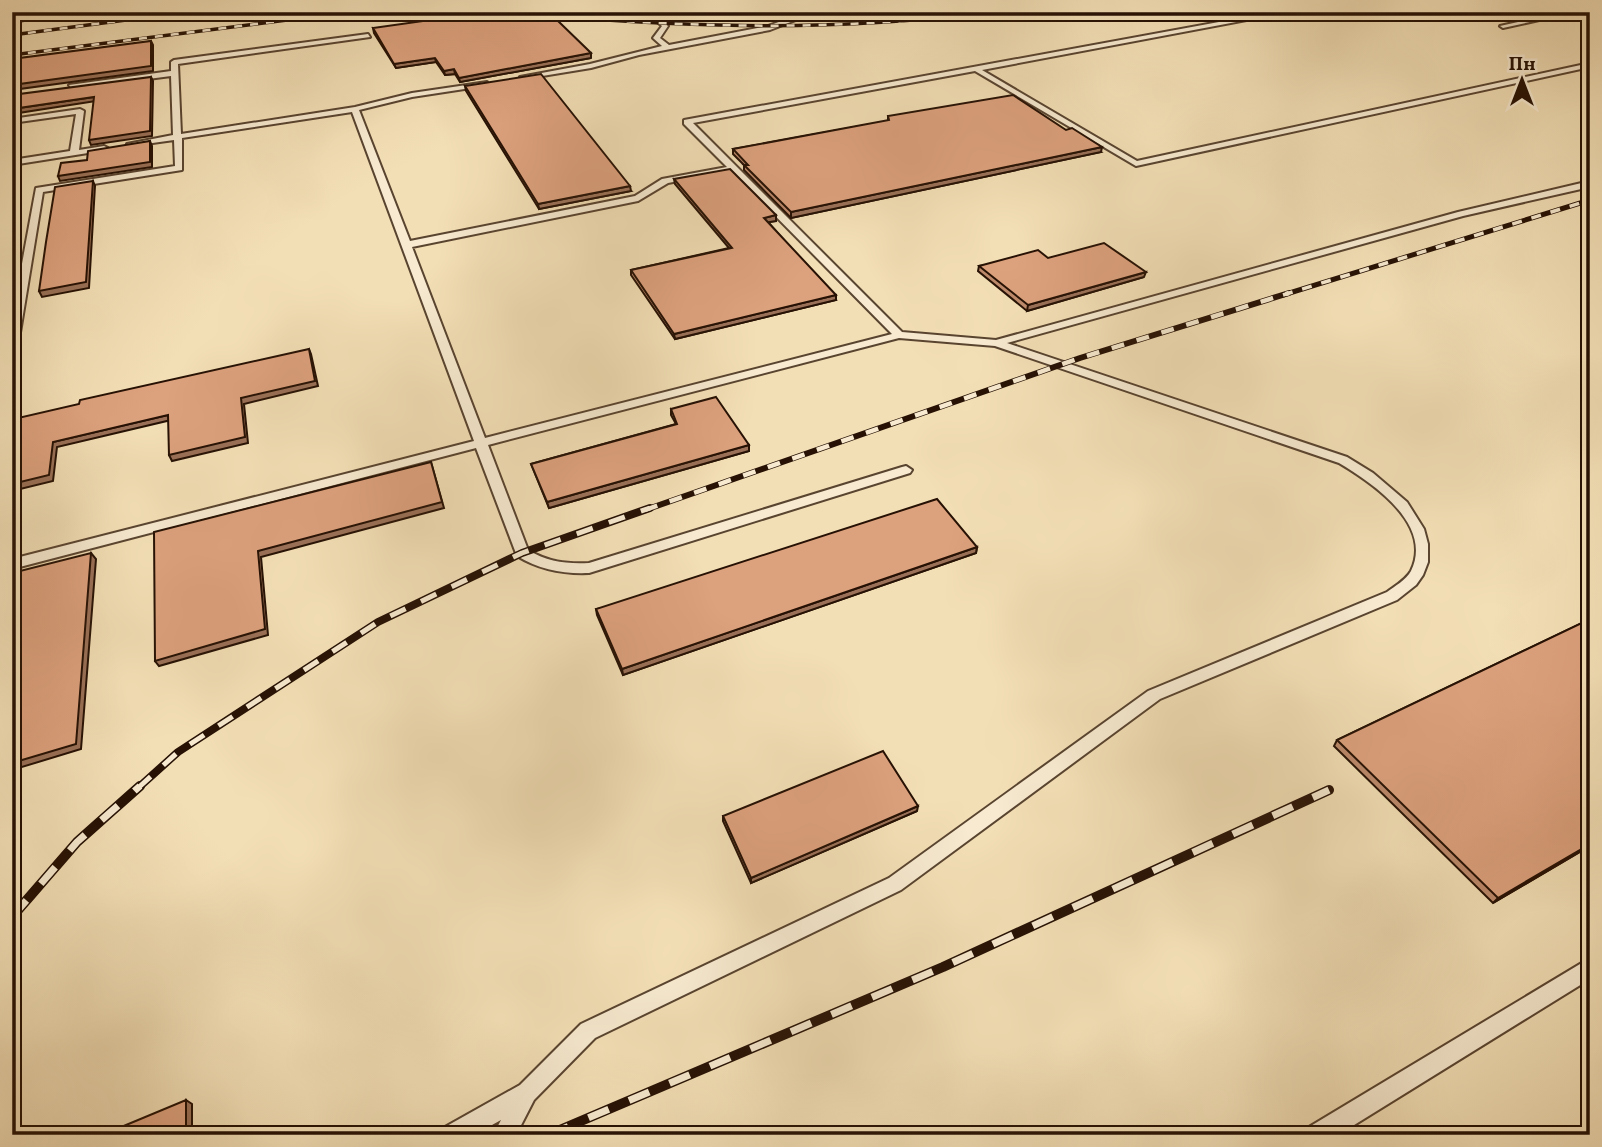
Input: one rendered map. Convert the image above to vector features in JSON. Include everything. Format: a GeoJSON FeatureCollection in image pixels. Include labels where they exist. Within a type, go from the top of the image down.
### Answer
{"type":"FeatureCollection","features":[{"type":"Feature","properties":{"kind":"lane"},"geometry":{"type":"LineString","coordinates":[[649,12],[665,26],[656,38],[668,48]]}},
{"type":"Feature","properties":{"kind":"lane"},"geometry":{"type":"LineString","coordinates":[[508,80],[591,66],[770,28],[800,16],[825,12]]}},
{"type":"Feature","properties":{"kind":"lane"},"geometry":{"type":"LineString","coordinates":[[899,335],[687,122],[1286,12]]}},
{"type":"Feature","properties":{"kind":"lane"},"geometry":{"type":"LineString","coordinates":[[1503,26],[1572,12]]}},
{"type":"Feature","properties":{"kind":"lane"},"geometry":{"type":"LineString","coordinates":[[12,351],[39,190],[179,168],[174,62],[368,36]]}},
{"type":"Feature","properties":{"kind":"lane"},"geometry":{"type":"LineString","coordinates":[[976,69],[1136,164],[1590,65]]}},
{"type":"Feature","properties":{"kind":"lane"},"geometry":{"type":"LineString","coordinates":[[66,88],[175,73]]}},
{"type":"Feature","properties":{"kind":"lane"},"geometry":{"type":"LineString","coordinates":[[126,145],[355,109],[494,82]]}},
{"type":"Feature","properties":{"kind":"lane"},"geometry":{"type":"LineString","coordinates":[[355,109],[522,552],[539,564],[562,569],[589,568],[906,470]]}},
{"type":"Feature","properties":{"kind":"lane"},"geometry":{"type":"LineString","coordinates":[[12,121],[80,111],[74,153]]}},
{"type":"Feature","properties":{"kind":"lane"},"geometry":{"type":"LineString","coordinates":[[12,163],[113,147]]}},
{"type":"Feature","properties":{"kind":"lane"},"geometry":{"type":"LineString","coordinates":[[405,245],[638,198],[665,181],[733,167]]}},
{"type":"Feature","properties":{"kind":"lane"},"geometry":{"type":"LineString","coordinates":[[996,343],[1461,214],[1590,184]]}},
{"type":"Feature","properties":{"kind":"lane"},"geometry":{"type":"LineString","coordinates":[[12,564],[899,335],[996,343],[1343,460],[1376,480],[1402,503],[1419,529],[1423,555],[1414,578],[1392,596],[1154,695],[895,884],[588,1031],[527,1093],[504,1135]]}},
{"type":"Feature","properties":{"kind":"lane"},"geometry":{"type":"LineString","coordinates":[[1317,1135],[1590,968]]}},
{"type":"Feature","properties":{"kind":"lane"},"geometry":{"type":"LineString","coordinates":[[453,1135],[527,1093]]}},
{"type":"Feature","properties":{"kind":"building"},"geometry":{"type":"Polygon","coordinates":[[[480,13],[557,20],[591,53],[459,78],[454,69],[444,71],[435,58],[394,64],[373,28],[480,13]]]}},
{"type":"Feature","properties":{"kind":"building"},"geometry":{"type":"Polygon","coordinates":[[[151,41],[151,66],[12,85],[12,59],[151,41]]]}},
{"type":"Feature","properties":{"kind":"building"},"geometry":{"type":"Polygon","coordinates":[[[541,74],[630,186],[538,204],[465,86],[541,74]]]}},
{"type":"Feature","properties":{"kind":"building"},"geometry":{"type":"Polygon","coordinates":[[[151,77],[150,131],[89,140],[94,97],[12,109],[12,95],[151,77]]]}},
{"type":"Feature","properties":{"kind":"building"},"geometry":{"type":"Polygon","coordinates":[[[1013,95],[1066,130],[1072,128],[1102,147],[791,212],[744,165],[748,165],[733,149],[889,120],[888,116],[1013,95]]]}},
{"type":"Feature","properties":{"kind":"building"},"geometry":{"type":"Polygon","coordinates":[[[150,141],[150,162],[58,176],[61,163],[87,160],[88,151],[150,141]]]}},
{"type":"Feature","properties":{"kind":"building"},"geometry":{"type":"Polygon","coordinates":[[[730,169],[776,215],[764,218],[836,295],[674,334],[631,270],[732,248],[674,179],[730,169]]]}},
{"type":"Feature","properties":{"kind":"building"},"geometry":{"type":"Polygon","coordinates":[[[93,181],[86,282],[39,291],[55,187],[93,181]]]}},
{"type":"Feature","properties":{"kind":"building"},"geometry":{"type":"Polygon","coordinates":[[[1104,243],[1146,272],[1028,305],[979,266],[1038,250],[1048,258],[1104,243]]]}},
{"type":"Feature","properties":{"kind":"building"},"geometry":{"type":"Polygon","coordinates":[[[309,349],[315,381],[241,398],[245,437],[169,455],[168,415],[53,442],[49,475],[12,484],[12,439],[15,438],[18,418],[79,404],[80,400],[309,349]]]}},
{"type":"Feature","properties":{"kind":"building"},"geometry":{"type":"Polygon","coordinates":[[[716,397],[749,445],[547,502],[531,464],[677,424],[671,409],[716,397]]]}},
{"type":"Feature","properties":{"kind":"building"},"geometry":{"type":"Polygon","coordinates":[[[431,462],[442,502],[258,551],[265,629],[155,661],[154,532],[431,462]]]}},
{"type":"Feature","properties":{"kind":"building"},"geometry":{"type":"Polygon","coordinates":[[[937,499],[977,547],[622,669],[596,609],[937,499]]]}},
{"type":"Feature","properties":{"kind":"building"},"geometry":{"type":"Polygon","coordinates":[[[91,553],[76,744],[12,763],[12,573],[91,553]]]}},
{"type":"Feature","properties":{"kind":"building"},"geometry":{"type":"Polygon","coordinates":[[[1590,619],[1590,844],[1498,898],[1337,740],[1590,619]]]}},
{"type":"Feature","properties":{"kind":"building"},"geometry":{"type":"Polygon","coordinates":[[[883,751],[918,806],[751,878],[723,816],[883,751]]]}},
{"type":"Feature","properties":{"kind":"building"},"geometry":{"type":"Polygon","coordinates":[[[186,1100],[186,1135],[102,1135],[186,1100]]]}},
{"type":"Feature","properties":{"kind":"railway"},"geometry":{"type":"LineString","coordinates":[[12,22],[81,12]]}},
{"type":"Feature","properties":{"kind":"railway"},"geometry":{"type":"LineString","coordinates":[[12,35],[187,12]]}},
{"type":"Feature","properties":{"kind":"railway"},"geometry":{"type":"LineString","coordinates":[[12,55],[350,12]]}},
{"type":"Feature","properties":{"kind":"railway"},"geometry":{"type":"LineString","coordinates":[[499,12],[622,21],[743,25],[865,23],[987,12]]}},
{"type":"Feature","properties":{"kind":"railway"},"geometry":{"type":"LineString","coordinates":[[830,17],[865,12]]}},
{"type":"Feature","properties":{"kind":"railway"},"geometry":{"type":"LineString","coordinates":[[1283,295],[1590,200]]}},
{"type":"Feature","properties":{"kind":"railway"},"geometry":{"type":"LineString","coordinates":[[645,510],[1080,358],[1289,293]]}},
{"type":"Feature","properties":{"kind":"railway"},"geometry":{"type":"LineString","coordinates":[[138,788],[178,752],[378,622],[522,553],[650,508]]}},
{"type":"Feature","properties":{"kind":"railway"},"geometry":{"type":"LineString","coordinates":[[12,917],[77,842],[140,786]]}},
{"type":"Feature","properties":{"kind":"railway"},"geometry":{"type":"LineString","coordinates":[[548,1135],[943,967],[1329,790]]}}]}
